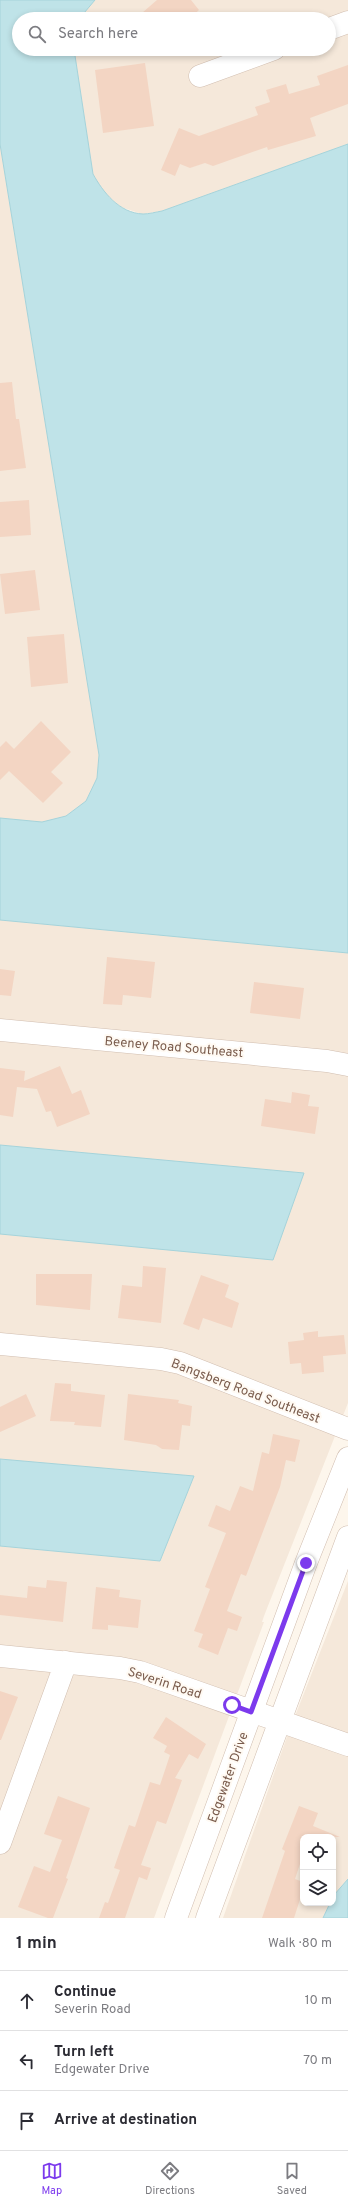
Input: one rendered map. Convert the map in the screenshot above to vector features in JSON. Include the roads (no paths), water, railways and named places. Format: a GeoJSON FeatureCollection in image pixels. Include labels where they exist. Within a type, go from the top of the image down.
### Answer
{"type":"FeatureCollection","features":[{"type":"Feature","properties":{"kind":"street"},"geometry":{"type":"LineString","coordinates":[[336,26],[348,22]]}},
{"type":"Feature","properties":{"kind":"street"},"geometry":{"type":"LineString","coordinates":[[200,76],[255,56]]}},
{"type":"Feature","properties":{"kind":"street","name":"Beeney Road Southeast"},"geometry":{"type":"LineString","coordinates":[[0,1030],[319,1060],[348,1065]]}},
{"type":"Feature","properties":{"kind":"street","name":"Bangsberg Road Southeast"},"geometry":{"type":"LineString","coordinates":[[0,1344],[160,1359],[180,1363],[348,1429]]}},
{"type":"Feature","properties":{"kind":"street","name":"Edgewater Drive"},"geometry":{"type":"LineString","coordinates":[[176,1918],[306,1563],[348,1458]]}},
{"type":"Feature","properties":{"kind":"street"},"geometry":{"type":"LineString","coordinates":[[207,1918],[348,1537]]}},
{"type":"Feature","properties":{"kind":"street","name":"Severin Road"},"geometry":{"type":"LineString","coordinates":[[0,1656],[120,1668],[140,1672],[348,1745]]}},
{"type":"Feature","properties":{"kind":"street"},"geometry":{"type":"LineString","coordinates":[[0,1843],[66,1662]]}},
{"type":"Feature","properties":{"kind":"water"},"geometry":{"type":"Polygon","coordinates":[[[0,0],[95,0],[85,12],[12,12],[12,56],[75,56],[93,174],[107,194],[119,206],[126,210],[143,214],[162,211],[348,144],[348,953],[0,920],[0,818],[42,822],[66,816],[86,801],[97,778],[99,755],[0,144],[0,0]]]}},
{"type":"Feature","properties":{"kind":"water"},"geometry":{"type":"Polygon","coordinates":[[[0,1145],[304,1173],[273,1260],[0,1234],[0,1145]]]}},
{"type":"Feature","properties":{"kind":"water"},"geometry":{"type":"Polygon","coordinates":[[[0,1459],[194,1476],[160,1561],[0,1546],[0,1459]]]}},
{"type":"Feature","properties":{"kind":"water"},"geometry":{"type":"Polygon","coordinates":[[[348,1879],[348,1918],[323,1918],[329,1906],[336,1906],[336,1893],[348,1879]]]}}]}
